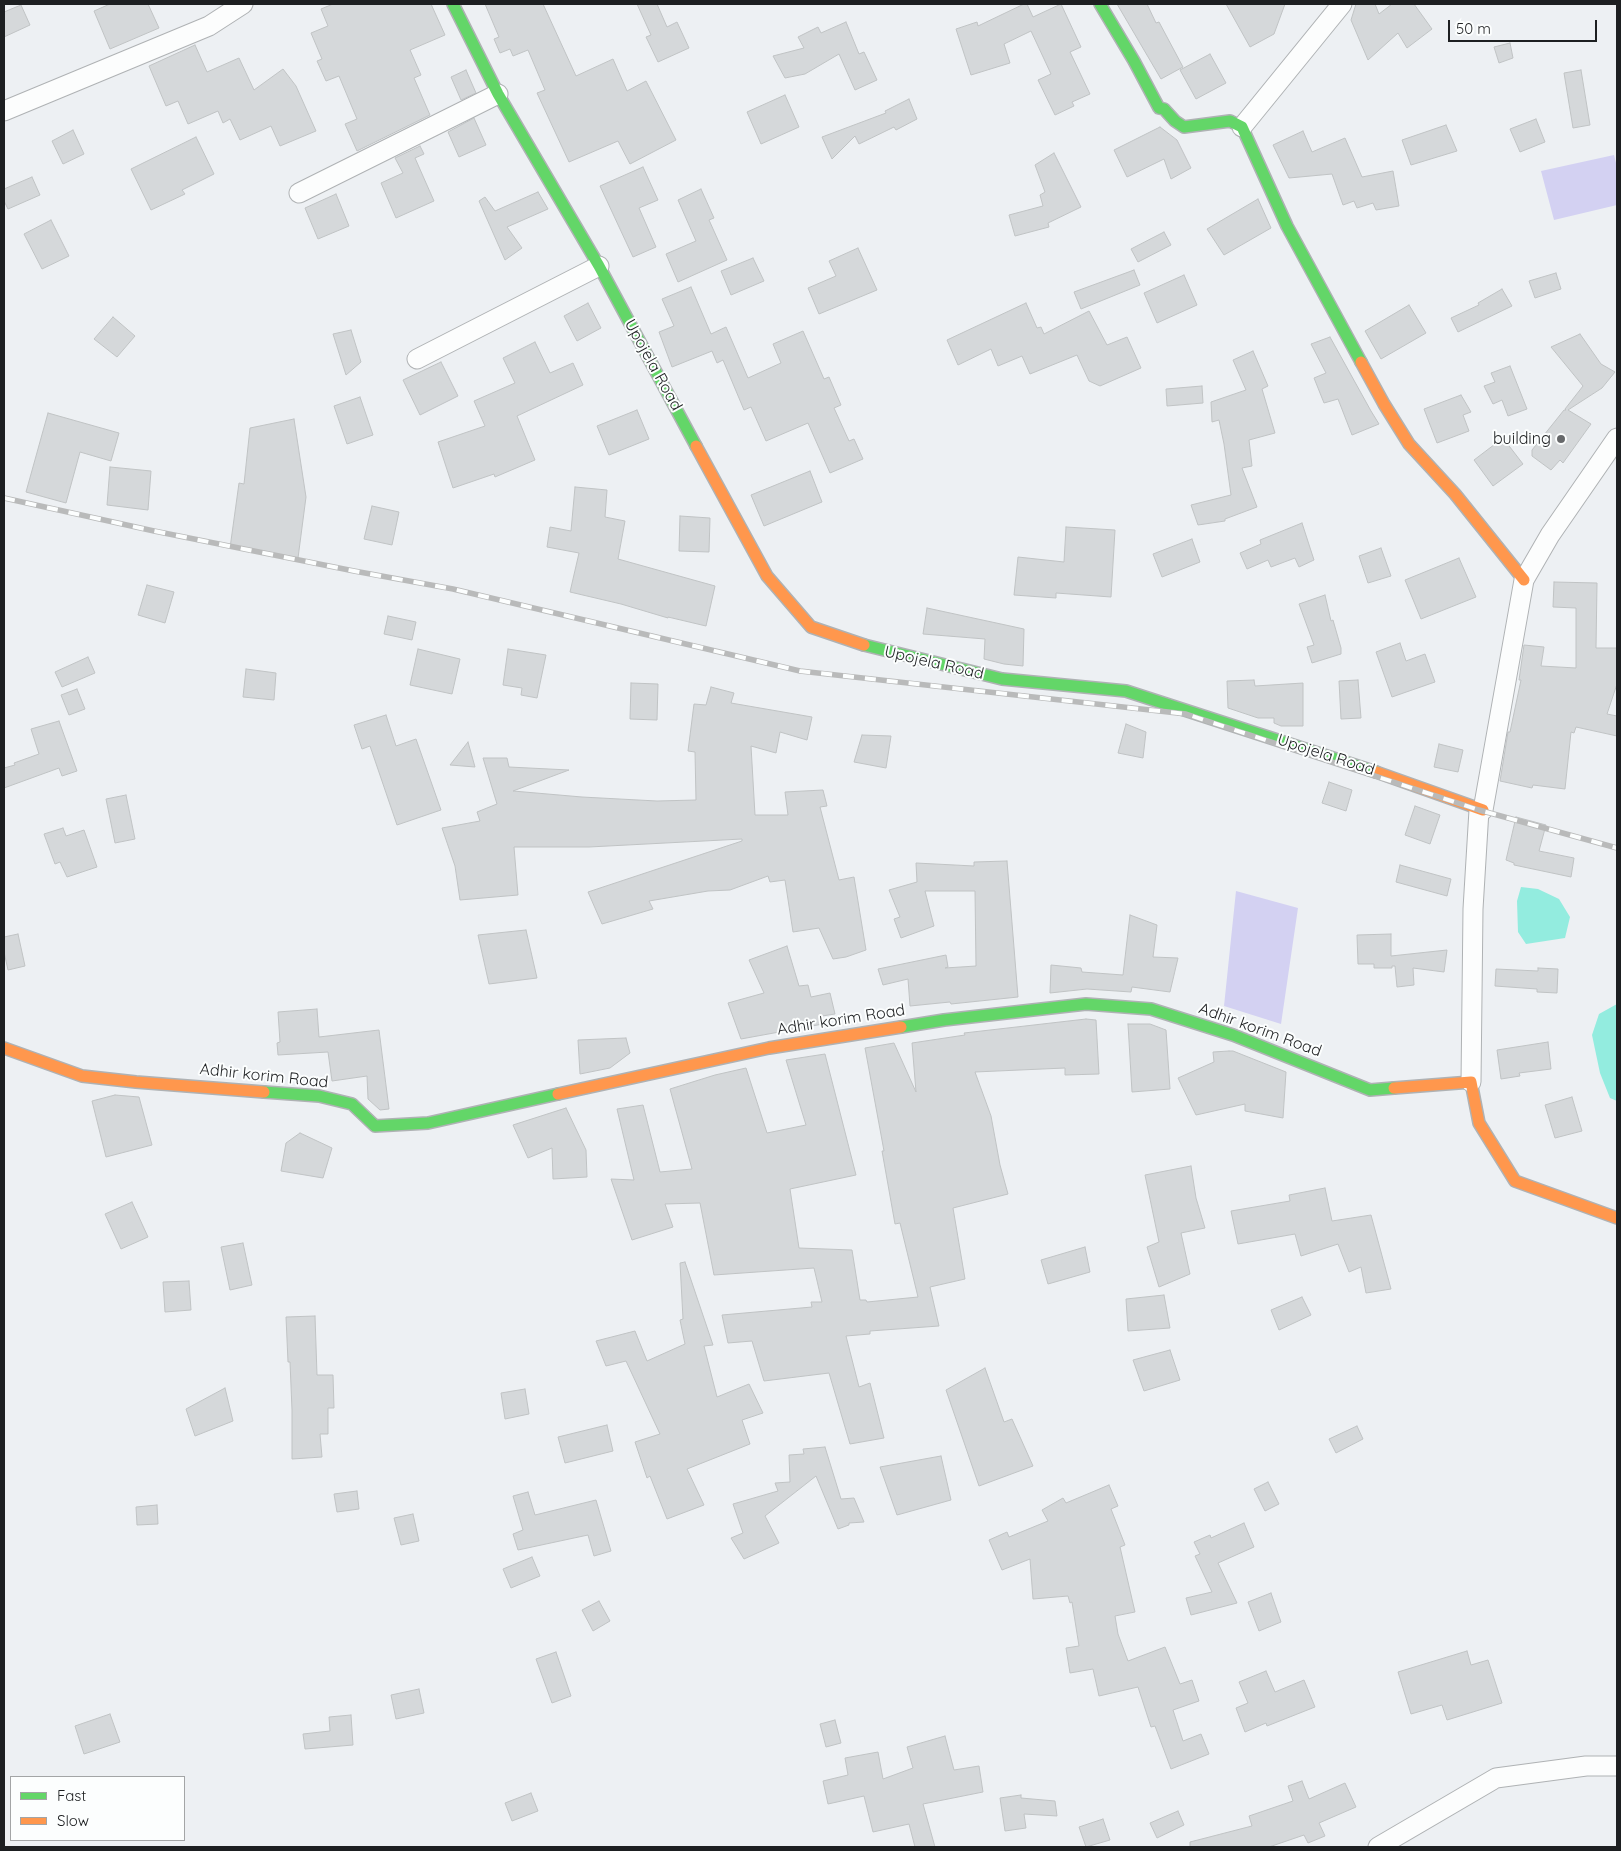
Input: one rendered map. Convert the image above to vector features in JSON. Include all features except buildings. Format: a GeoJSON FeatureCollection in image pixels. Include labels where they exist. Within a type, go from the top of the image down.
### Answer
{"type":"FeatureCollection","features":[{"type":"Feature","properties":{"kind":"street"},"geometry":{"type":"LineString","coordinates":[[4,111],[209,26],[243,4]]}},
{"type":"Feature","properties":{"kind":"street","name":"Upojela Road"},"geometry":{"type":"LineString","coordinates":[[452,4],[498,94],[599,266],[767,576],[811,627],[870,648],[1002,679],[1126,691],[1384,774],[1483,810]]}},
{"type":"Feature","properties":{"kind":"street"},"geometry":{"type":"LineString","coordinates":[[1100,4],[1134,61],[1158,108],[1164,109],[1175,121],[1184,127],[1230,121],[1242,127],[1287,226],[1384,404],[1409,444],[1455,494],[1524,580]]}},
{"type":"Feature","properties":{"kind":"street"},"geometry":{"type":"LineString","coordinates":[[1242,127],[1342,4]]}},
{"type":"Feature","properties":{"kind":"street"},"geometry":{"type":"LineString","coordinates":[[298,194],[498,94]]}},
{"type":"Feature","properties":{"kind":"street"},"geometry":{"type":"LineString","coordinates":[[417,359],[599,266]]}},
{"type":"Feature","properties":{"kind":"street"},"geometry":{"type":"LineString","coordinates":[[1617,438],[1550,535],[1524,580],[1483,810],[1479,810],[1473,909],[1471,1082],[1479,1123],[1515,1181],[1617,1218]]}},
{"type":"Feature","properties":{"kind":"street","name":"Adhir korim Road"},"geometry":{"type":"LineString","coordinates":[[4,1048],[82,1076],[319,1096],[352,1104],[375,1126],[428,1123],[768,1048],[944,1020],[1086,1004],[1151,1009],[1233,1035],[1370,1090],[1471,1082]]}},
{"type":"Feature","properties":{"kind":"street"},"geometry":{"type":"LineString","coordinates":[[1378,1847],[1496,1778],[1586,1766],[1617,1766]]}},
{"type":"Feature","properties":{"kind":"shaded area"},"geometry":{"type":"Polygon","coordinates":[[[1614,155],[1617,167],[1617,205],[1554,220],[1541,171],[1614,155]]]}},
{"type":"Feature","properties":{"kind":"shaded area"},"geometry":{"type":"Polygon","coordinates":[[[1521,887],[1538,889],[1559,899],[1570,917],[1565,938],[1526,944],[1518,932],[1517,901],[1521,887]]]}},
{"type":"Feature","properties":{"kind":"shaded area"},"geometry":{"type":"Polygon","coordinates":[[[1236,891],[1298,908],[1281,1024],[1224,1006],[1236,891]]]}},
{"type":"Feature","properties":{"kind":"shaded area"},"geometry":{"type":"Polygon","coordinates":[[[1617,1004],[1617,1101],[1610,1098],[1600,1073],[1592,1035],[1599,1014],[1617,1004]]]}},
{"type":"Feature","properties":{"kind":"railway"},"geometry":{"type":"LineString","coordinates":[[4,498],[154,531],[453,589],[800,671],[1186,714],[1479,810],[1617,848]]}},
{"type":"Feature","properties":{"kind":"traffic: fast"},"geometry":{"type":"LineString","coordinates":[[453,4],[498,94],[599,266],[696,446]]}},
{"type":"Feature","properties":{"kind":"traffic: fast"},"geometry":{"type":"LineString","coordinates":[[1100,4],[1159,108],[1164,109],[1175,121],[1184,127],[1230,121],[1242,127],[1287,226],[1361,362]]}},
{"type":"Feature","properties":{"kind":"traffic: fast"},"geometry":{"type":"LineString","coordinates":[[864,645],[1002,679],[1126,691],[1376,772]]}},
{"type":"Feature","properties":{"kind":"traffic: fast"},"geometry":{"type":"LineString","coordinates":[[901,1027],[944,1020],[1086,1004],[1151,1009],[1233,1035],[1370,1090],[1394,1088]]}},
{"type":"Feature","properties":{"kind":"traffic: fast"},"geometry":{"type":"LineString","coordinates":[[264,1092],[319,1096],[352,1104],[375,1126],[428,1123],[558,1094]]}},
{"type":"Feature","properties":{"kind":"traffic: slow"},"geometry":{"type":"LineString","coordinates":[[1361,362],[1409,444],[1455,494],[1524,580]]}},
{"type":"Feature","properties":{"kind":"traffic: slow"},"geometry":{"type":"LineString","coordinates":[[696,446],[767,576],[811,627],[864,645]]}},
{"type":"Feature","properties":{"kind":"traffic: slow"},"geometry":{"type":"LineString","coordinates":[[1376,772],[1483,810]]}},
{"type":"Feature","properties":{"kind":"traffic: slow"},"geometry":{"type":"LineString","coordinates":[[558,1094],[769,1048],[901,1027]]}},
{"type":"Feature","properties":{"kind":"traffic: slow"},"geometry":{"type":"LineString","coordinates":[[4,1048],[82,1076],[264,1092]]}},
{"type":"Feature","properties":{"kind":"traffic: slow"},"geometry":{"type":"LineString","coordinates":[[1394,1088],[1471,1082],[1479,1123],[1515,1181],[1617,1218]]}},
{"type":"Feature","properties":{"kind":"place","name":"building"},"geometry":{"type":"Point","coordinates":[1561,439]}}]}
